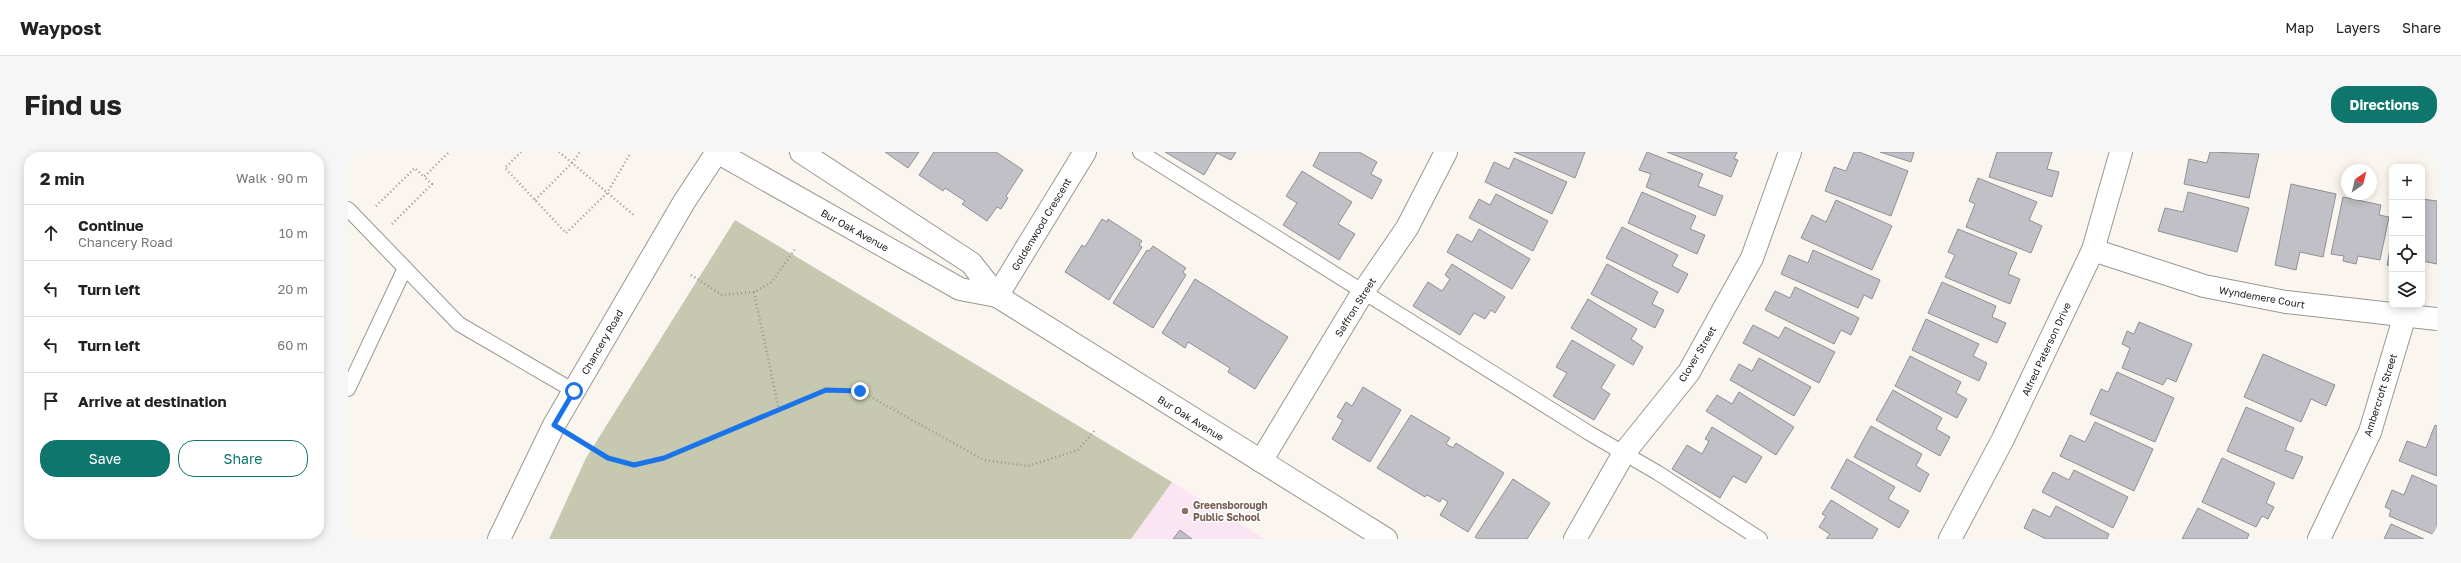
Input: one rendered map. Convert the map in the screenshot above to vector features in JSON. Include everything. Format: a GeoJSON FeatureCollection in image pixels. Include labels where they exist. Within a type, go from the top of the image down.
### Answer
{"type":"FeatureCollection","features":[{"type":"Feature","properties":{"kind":"street","name":"Bur Oak Avenue"},"geometry":{"type":"LineString","coordinates":[[717,152],[960,289],[997,296]]}},
{"type":"Feature","properties":{"kind":"street","name":"Chancery Road"},"geometry":{"type":"LineString","coordinates":[[499,539],[554,425],[684,202],[717,152]]}},
{"type":"Feature","properties":{"kind":"street","name":"Bur Oak Avenue"},"geometry":{"type":"LineString","coordinates":[[801,152],[971,263],[997,296],[1386,539]]}},
{"type":"Feature","properties":{"kind":"street","name":"Goldenwood Crescent"},"geometry":{"type":"LineString","coordinates":[[997,296],[1085,152]]}},
{"type":"Feature","properties":{"kind":"street","name":"Saffron Street"},"geometry":{"type":"LineString","coordinates":[[1261,461],[1363,292],[1407,228],[1446,152]]}},
{"type":"Feature","properties":{"kind":"street","name":"Clover Street"},"geometry":{"type":"LineString","coordinates":[[1575,539],[1624,453],[1688,372],[1752,258],[1790,152]]}},
{"type":"Feature","properties":{"kind":"street","name":"Alfred Paterson Drive"},"geometry":{"type":"LineString","coordinates":[[1950,539],[2003,439],[2093,250],[2121,152]]}},
{"type":"Feature","properties":{"kind":"street","name":"Wyndemere Court"},"geometry":{"type":"LineString","coordinates":[[2093,250],[2204,286],[2286,302],[2437,319]]}},
{"type":"Feature","properties":{"kind":"street","name":"Ambercroft Street"},"geometry":{"type":"LineString","coordinates":[[2319,539],[2370,432],[2405,315]]}},
{"type":"Feature","properties":{"kind":"lane"},"geometry":{"type":"LineString","coordinates":[[1140,152],[1760,539]]}},
{"type":"Feature","properties":{"kind":"lane"},"geometry":{"type":"LineString","coordinates":[[348,209],[459,324],[574,391]]}},
{"type":"Feature","properties":{"kind":"lane"},"geometry":{"type":"LineString","coordinates":[[348,389],[405,268]]}},
{"type":"Feature","properties":{"kind":"path"},"geometry":{"type":"LineString","coordinates":[[424,176],[449,152]]}},
{"type":"Feature","properties":{"kind":"path"},"geometry":{"type":"LineString","coordinates":[[521,152],[505,168],[566,233],[607,193],[630,154]]}},
{"type":"Feature","properties":{"kind":"path"},"geometry":{"type":"LineString","coordinates":[[559,152],[635,216]]}},
{"type":"Feature","properties":{"kind":"path"},"geometry":{"type":"LineString","coordinates":[[535,200],[572,163],[580,152]]}},
{"type":"Feature","properties":{"kind":"path"},"geometry":{"type":"LineString","coordinates":[[360,221],[415,168],[424,176],[432,184],[378,239]]}},
{"type":"Feature","properties":{"kind":"path"},"geometry":{"type":"LineString","coordinates":[[690,275],[722,295],[754,292],[772,282],[795,249]]}},
{"type":"Feature","properties":{"kind":"path"},"geometry":{"type":"LineString","coordinates":[[754,292],[780,410]]}},
{"type":"Feature","properties":{"kind":"path"},"geometry":{"type":"LineString","coordinates":[[554,425],[608,458],[634,465],[664,458],[826,390],[860,391],[984,460],[1028,466],[1078,450],[1096,429]]}},
{"type":"Feature","properties":{"kind":"shaded area","name":"Greensborough Public School"},"geometry":{"type":"Polygon","coordinates":[[[1172,482],[1265,539],[1131,539],[1172,482]]]}},
{"type":"Feature","properties":{"kind":"green space"},"geometry":{"type":"Polygon","coordinates":[[[735,220],[1172,482],[1131,539],[549,539],[586,458],[735,220]]]}},
{"type":"Feature","properties":{"kind":"building"},"geometry":{"type":"Polygon","coordinates":[[[885,152],[919,152],[908,168],[885,152]]]}},
{"type":"Feature","properties":{"kind":"building"},"geometry":{"type":"Polygon","coordinates":[[[934,152],[996,152],[1023,170],[1006,196],[1008,198],[1001,209],[997,207],[987,221],[962,204],[965,201],[945,188],[943,191],[919,175],[934,152]]]}},
{"type":"Feature","properties":{"kind":"building"},"geometry":{"type":"Polygon","coordinates":[[[1165,152],[1236,152],[1231,160],[1217,153],[1204,175],[1165,152]]]}},
{"type":"Feature","properties":{"kind":"building"},"geometry":{"type":"Polygon","coordinates":[[[1320,152],[1359,152],[1377,162],[1371,174],[1382,180],[1372,199],[1313,166],[1320,152]]]}},
{"type":"Feature","properties":{"kind":"building"},"geometry":{"type":"Polygon","coordinates":[[[1514,152],[1585,152],[1575,178],[1514,152]]]}},
{"type":"Feature","properties":{"kind":"building"},"geometry":{"type":"Polygon","coordinates":[[[1647,152],[1703,174],[1698,186],[1723,196],[1715,216],[1646,187],[1651,174],[1639,170],[1647,152]]]}},
{"type":"Feature","properties":{"kind":"building"},"geometry":{"type":"Polygon","coordinates":[[[1667,152],[1737,152],[1734,159],[1738,160],[1731,177],[1667,152]]]}},
{"type":"Feature","properties":{"kind":"building"},"geometry":{"type":"Polygon","coordinates":[[[1854,152],[1859,152],[1908,171],[1891,216],[1825,191],[1834,167],[1846,171],[1854,152]]]}},
{"type":"Feature","properties":{"kind":"building"},"geometry":{"type":"Polygon","coordinates":[[[1880,152],[1914,152],[1911,162],[1880,152]]]}},
{"type":"Feature","properties":{"kind":"building"},"geometry":{"type":"Polygon","coordinates":[[[1997,152],[2052,152],[2047,169],[2059,172],[2052,197],[1989,177],[1997,152]]]}},
{"type":"Feature","properties":{"kind":"building"},"geometry":{"type":"Polygon","coordinates":[[[2210,152],[2259,154],[2249,198],[2184,184],[2189,159],[2207,163],[2210,152]]]}},
{"type":"Feature","properties":{"kind":"building"},"geometry":{"type":"Polygon","coordinates":[[[1514,158],[1567,182],[1552,214],[1485,182],[1494,162],[1509,169],[1514,158]]]}},
{"type":"Feature","properties":{"kind":"building"},"geometry":{"type":"Polygon","coordinates":[[[1302,171],[1352,202],[1338,224],[1355,234],[1339,260],[1283,225],[1297,203],[1286,196],[1302,171]]]}},
{"type":"Feature","properties":{"kind":"building"},"geometry":{"type":"Polygon","coordinates":[[[1978,178],[2037,202],[2029,220],[2042,226],[2031,253],[1966,227],[1975,204],[1969,201],[1978,178]]]}},
{"type":"Feature","properties":{"kind":"building"},"geometry":{"type":"Polygon","coordinates":[[[2291,184],[2336,194],[2323,257],[2300,252],[2296,270],[2275,265],[2291,184]]]}},
{"type":"Feature","properties":{"kind":"building"},"geometry":{"type":"Polygon","coordinates":[[[1642,192],[1696,216],[1690,229],[1705,235],[1697,254],[1628,223],[1642,192]]]}},
{"type":"Feature","properties":{"kind":"building"},"geometry":{"type":"Polygon","coordinates":[[[2188,192],[2249,208],[2237,252],[2158,231],[2165,208],[2183,212],[2188,192]]]}},
{"type":"Feature","properties":{"kind":"building"},"geometry":{"type":"Polygon","coordinates":[[[1496,194],[1548,221],[1533,251],[1469,218],[1479,199],[1490,205],[1496,194]]]}},
{"type":"Feature","properties":{"kind":"building"},"geometry":{"type":"Polygon","coordinates":[[[2425,199],[2437,201],[2437,264],[2425,262],[2425,199]]]}},
{"type":"Feature","properties":{"kind":"building"},"geometry":{"type":"Polygon","coordinates":[[[1836,200],[1892,226],[1872,270],[1801,238],[1812,215],[1826,222],[1836,200]]]}},
{"type":"Feature","properties":{"kind":"building"},"geometry":{"type":"Polygon","coordinates":[[[2342,200],[2357,200],[2381,205],[2379,215],[2389,217],[2380,260],[2358,256],[2356,264],[2343,261],[2344,256],[2331,254],[2342,200]]]}},
{"type":"Feature","properties":{"kind":"building"},"geometry":{"type":"Polygon","coordinates":[[[1102,219],[1107,222],[1108,219],[1142,241],[1139,245],[1142,247],[1109,300],[1065,272],[1082,245],[1085,247],[1102,219]]]}},
{"type":"Feature","properties":{"kind":"building"},"geometry":{"type":"Polygon","coordinates":[[[1622,227],[1678,255],[1672,266],[1688,274],[1678,293],[1606,258],[1622,227]]]}},
{"type":"Feature","properties":{"kind":"building"},"geometry":{"type":"Polygon","coordinates":[[[1479,229],[1530,259],[1512,289],[1447,252],[1457,234],[1472,242],[1479,229]]]}},
{"type":"Feature","properties":{"kind":"building"},"geometry":{"type":"Polygon","coordinates":[[[1958,229],[2017,253],[2008,274],[2020,279],[2010,304],[1945,277],[1955,255],[1948,252],[1958,229]]]}},
{"type":"Feature","properties":{"kind":"building"},"geometry":{"type":"Polygon","coordinates":[[[1153,246],[1186,268],[1183,272],[1186,275],[1153,328],[1113,303],[1147,250],[1149,251],[1153,246]]]}},
{"type":"Feature","properties":{"kind":"building"},"geometry":{"type":"Polygon","coordinates":[[[1813,250],[1880,280],[1872,299],[1864,295],[1858,308],[1781,274],[1789,255],[1808,263],[1813,250]]]}},
{"type":"Feature","properties":{"kind":"building"},"geometry":{"type":"Polygon","coordinates":[[[2389,255],[2389,265],[2387,265],[2389,255]]]}},
{"type":"Feature","properties":{"kind":"building"},"geometry":{"type":"Polygon","coordinates":[[[1452,264],[1505,297],[1495,313],[1491,310],[1485,319],[1474,313],[1460,335],[1413,306],[1428,282],[1442,291],[1450,279],[1445,275],[1452,264]]]}},
{"type":"Feature","properties":{"kind":"building"},"geometry":{"type":"Polygon","coordinates":[[[1607,264],[1658,292],[1652,304],[1664,310],[1655,328],[1591,294],[1607,264]]]}},
{"type":"Feature","properties":{"kind":"building"},"geometry":{"type":"Polygon","coordinates":[[[1195,279],[1288,337],[1255,389],[1228,372],[1230,368],[1188,342],[1185,348],[1162,333],[1195,279]]]}},
{"type":"Feature","properties":{"kind":"building"},"geometry":{"type":"Polygon","coordinates":[[[1942,282],[1996,306],[1992,317],[2006,323],[1997,343],[1928,313],[1942,282]]]}},
{"type":"Feature","properties":{"kind":"building"},"geometry":{"type":"Polygon","coordinates":[[[1795,287],[1859,318],[1851,335],[1841,330],[1834,344],[1765,310],[1775,291],[1790,298],[1795,287]]]}},
{"type":"Feature","properties":{"kind":"building"},"geometry":{"type":"Polygon","coordinates":[[[1588,299],[1637,329],[1631,339],[1643,347],[1633,365],[1571,328],[1588,299]]]}},
{"type":"Feature","properties":{"kind":"building"},"geometry":{"type":"Polygon","coordinates":[[[1926,319],[1979,344],[1973,356],[1987,363],[1979,381],[1912,350],[1926,319]]]}},
{"type":"Feature","properties":{"kind":"building"},"geometry":{"type":"Polygon","coordinates":[[[2139,322],[2192,344],[2176,382],[2167,378],[2163,385],[2122,368],[2130,348],[2122,344],[2127,331],[2134,334],[2139,322]]]}},
{"type":"Feature","properties":{"kind":"building"},"geometry":{"type":"Polygon","coordinates":[[[1753,325],[1779,338],[1785,327],[1835,352],[1819,383],[1743,343],[1753,325]]]}},
{"type":"Feature","properties":{"kind":"building"},"geometry":{"type":"Polygon","coordinates":[[[1572,340],[1615,365],[1601,388],[1610,394],[1594,420],[1553,396],[1567,373],[1556,367],[1572,340]]]}},
{"type":"Feature","properties":{"kind":"building"},"geometry":{"type":"Polygon","coordinates":[[[2263,354],[2335,385],[2326,406],[2311,399],[2301,422],[2244,397],[2263,354]]]}},
{"type":"Feature","properties":{"kind":"building"},"geometry":{"type":"Polygon","coordinates":[[[1910,356],[1961,382],[1956,393],[1967,399],[1957,418],[1895,386],[1910,356]]]}},
{"type":"Feature","properties":{"kind":"building"},"geometry":{"type":"Polygon","coordinates":[[[1759,358],[1811,387],[1794,416],[1730,380],[1739,364],[1752,371],[1759,358]]]}},
{"type":"Feature","properties":{"kind":"building"},"geometry":{"type":"Polygon","coordinates":[[[2117,372],[2174,398],[2155,442],[2090,414],[2101,389],[2108,392],[2117,372]]]}},
{"type":"Feature","properties":{"kind":"building"},"geometry":{"type":"Polygon","coordinates":[[[1363,387],[1401,410],[1370,462],[1332,439],[1343,420],[1337,417],[1346,402],[1352,406],[1363,387]]]}},
{"type":"Feature","properties":{"kind":"building"},"geometry":{"type":"Polygon","coordinates":[[[1893,390],[1942,418],[1936,429],[1950,437],[1940,456],[1876,420],[1893,390]]]}},
{"type":"Feature","properties":{"kind":"building"},"geometry":{"type":"Polygon","coordinates":[[[1739,392],[1794,427],[1776,455],[1706,411],[1717,395],[1732,404],[1739,392]]]}},
{"type":"Feature","properties":{"kind":"building"},"geometry":{"type":"Polygon","coordinates":[[[2246,407],[2294,428],[2285,450],[2303,457],[2293,479],[2227,451],[2246,407]]]}},
{"type":"Feature","properties":{"kind":"building"},"geometry":{"type":"Polygon","coordinates":[[[1411,415],[1450,438],[1446,444],[1453,448],[1456,443],[1504,473],[1468,532],[1440,515],[1448,502],[1442,498],[1440,502],[1427,495],[1425,497],[1377,468],[1411,415]]]}},
{"type":"Feature","properties":{"kind":"building"},"geometry":{"type":"Polygon","coordinates":[[[2095,422],[2153,449],[2134,491],[2060,456],[2070,435],[2085,442],[2095,422]]]}},
{"type":"Feature","properties":{"kind":"building"},"geometry":{"type":"Polygon","coordinates":[[[2435,425],[2437,426],[2437,476],[2399,461],[2407,441],[2426,448],[2435,425]]]}},
{"type":"Feature","properties":{"kind":"building"},"geometry":{"type":"Polygon","coordinates":[[[1871,426],[1922,454],[1916,466],[1929,474],[1920,492],[1854,457],[1871,426]]]}},
{"type":"Feature","properties":{"kind":"building"},"geometry":{"type":"Polygon","coordinates":[[[1712,427],[1762,457],[1746,483],[1733,476],[1720,498],[1672,469],[1687,445],[1702,454],[1709,441],[1705,439],[1712,427]]]}},
{"type":"Feature","properties":{"kind":"building"},"geometry":{"type":"Polygon","coordinates":[[[2222,458],[2275,483],[2266,503],[2274,507],[2268,519],[2262,516],[2256,527],[2202,502],[2222,458]]]}},
{"type":"Feature","properties":{"kind":"building"},"geometry":{"type":"Polygon","coordinates":[[[1847,459],[1895,487],[1888,499],[1909,511],[1899,528],[1831,488],[1847,459]]]}},
{"type":"Feature","properties":{"kind":"building"},"geometry":{"type":"Polygon","coordinates":[[[2074,470],[2128,497],[2113,528],[2042,492],[2053,472],[2069,480],[2074,470]]]}},
{"type":"Feature","properties":{"kind":"building"},"geometry":{"type":"Polygon","coordinates":[[[2412,475],[2437,486],[2437,536],[2389,516],[2391,510],[2385,507],[2392,490],[2404,495],[2412,475]]]}},
{"type":"Feature","properties":{"kind":"building"},"geometry":{"type":"Polygon","coordinates":[[[1513,479],[1550,503],[1527,539],[1478,539],[1475,537],[1513,479]]]}},
{"type":"Feature","properties":{"kind":"building"},"geometry":{"type":"Polygon","coordinates":[[[1831,500],[1878,529],[1872,539],[1826,539],[1830,534],[1819,527],[1826,516],[1822,514],[1831,500]]]}},
{"type":"Feature","properties":{"kind":"building"},"geometry":{"type":"Polygon","coordinates":[[[2056,506],[2109,534],[2107,539],[2046,539],[2024,528],[2033,509],[2050,517],[2056,506]]]}},
{"type":"Feature","properties":{"kind":"building"},"geometry":{"type":"Polygon","coordinates":[[[2198,508],[2249,534],[2247,539],[2182,539],[2198,508]]]}},
{"type":"Feature","properties":{"kind":"building"},"geometry":{"type":"Polygon","coordinates":[[[2391,524],[2424,539],[2384,539],[2391,524]]]}},
{"type":"Feature","properties":{"kind":"building"},"geometry":{"type":"Polygon","coordinates":[[[1180,530],[1192,539],[1173,539],[1180,530]]]}},
{"type":"Feature","properties":{"kind":"place","name":"Greensborough Public School"},"geometry":{"type":"Point","coordinates":[1185,511]}},
{"type":"Feature","properties":{"kind":"route"},"geometry":{"type":"LineString","coordinates":[[574,391],[554,425],[608,458],[634,465],[664,458],[826,390],[860,391]]}}]}
